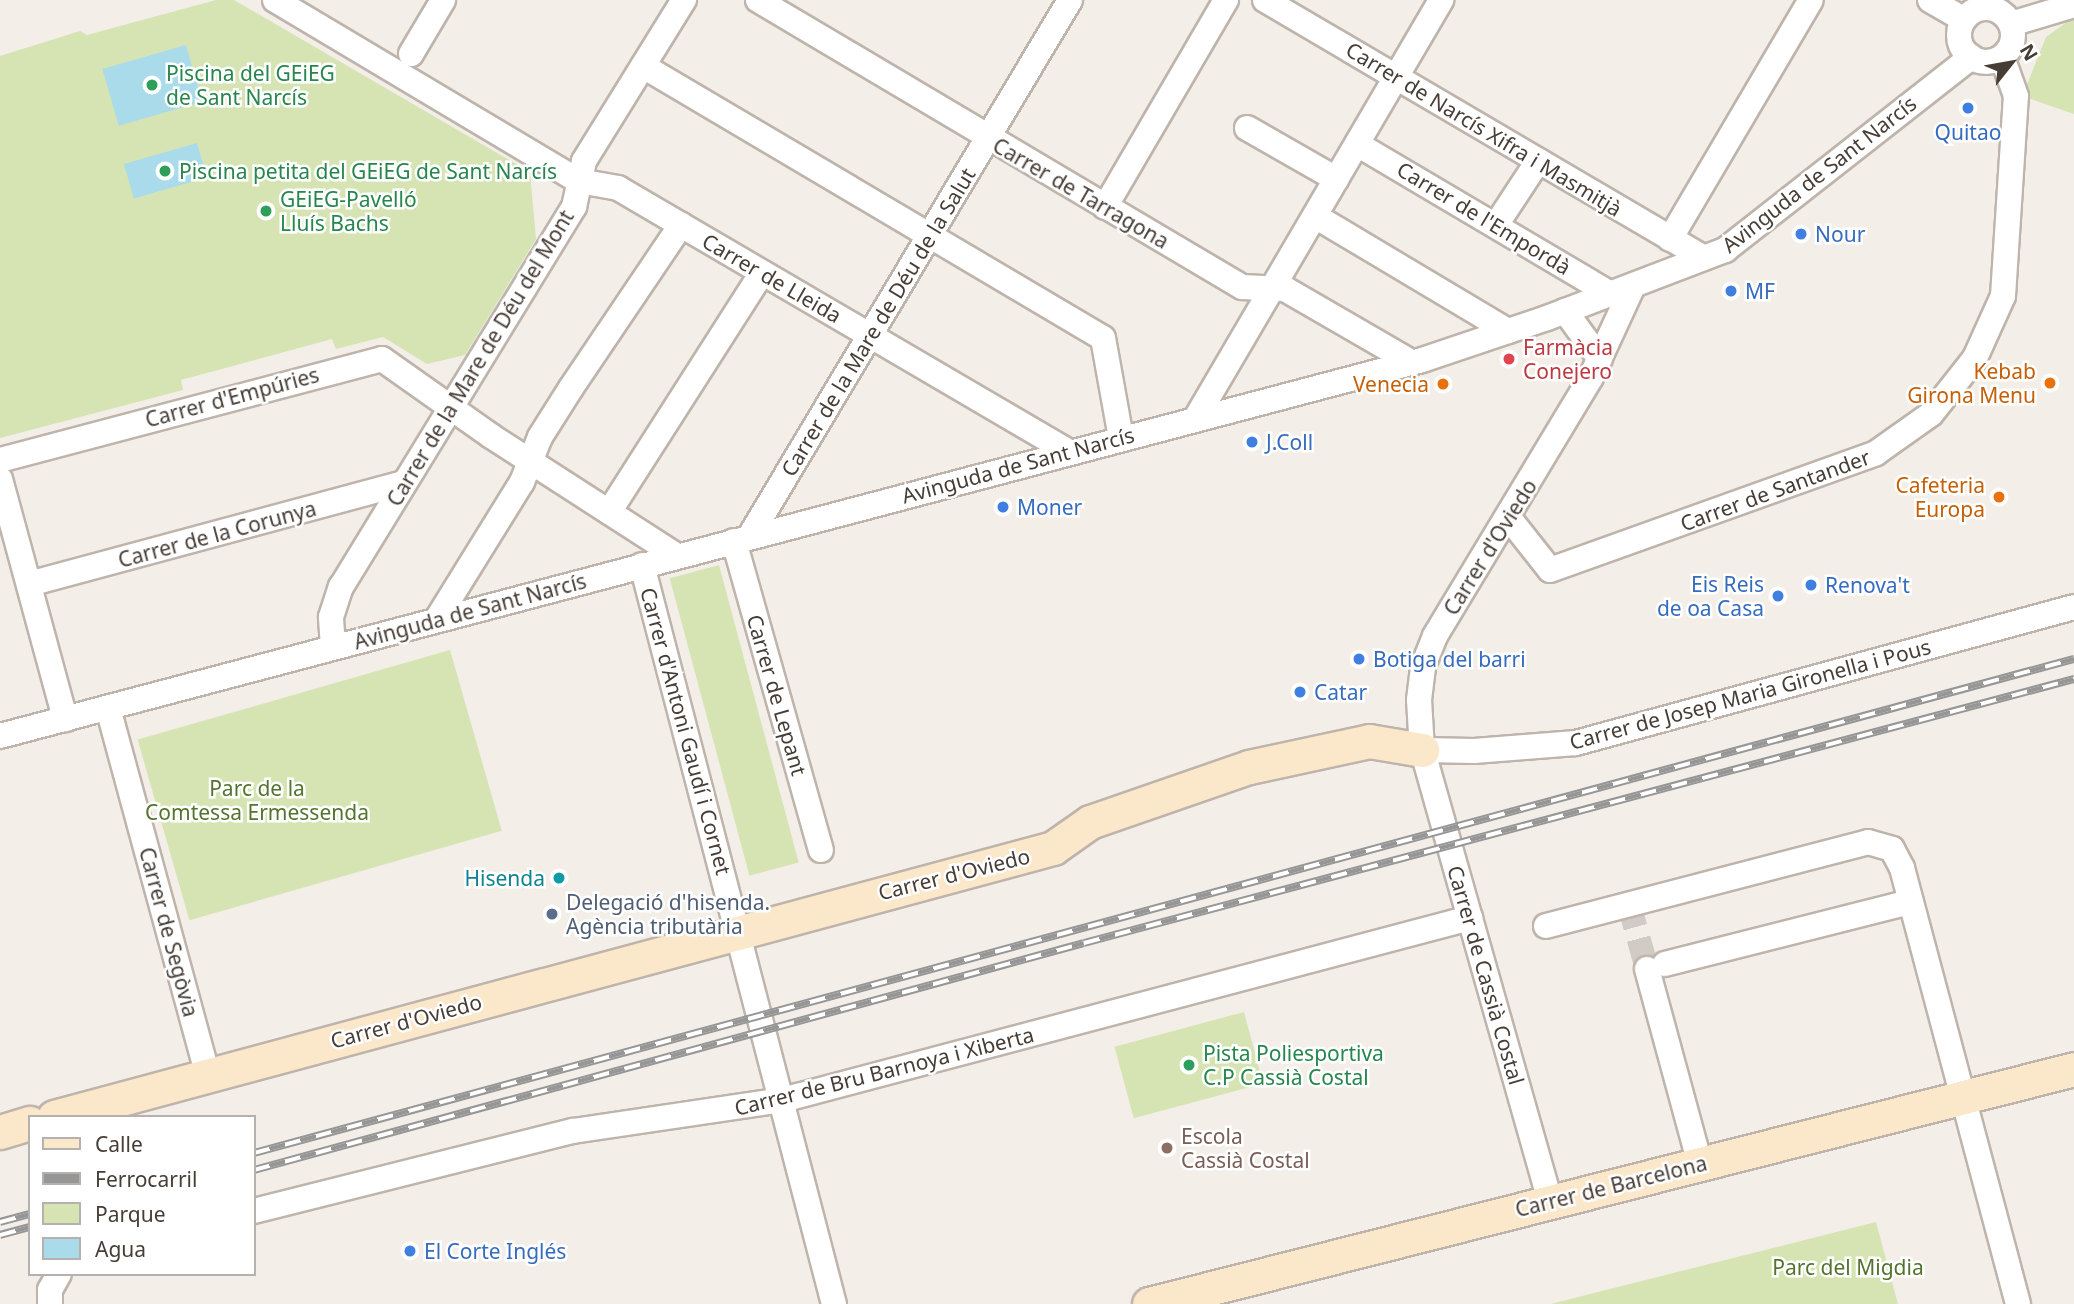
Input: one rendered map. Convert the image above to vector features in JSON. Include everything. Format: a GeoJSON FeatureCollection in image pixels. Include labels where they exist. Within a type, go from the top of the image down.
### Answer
{"type":"FeatureCollection","features":[{"type":"Feature","properties":{"kind":"street"},"geometry":{"type":"LineString","coordinates":[[275,0],[579,181]]}},
{"type":"Feature","properties":{"kind":"street"},"geometry":{"type":"LineString","coordinates":[[411,54],[443,0]]}},
{"type":"Feature","properties":{"kind":"street","name":"Carrer de la Mare de Déu del Mont"},"geometry":{"type":"LineString","coordinates":[[333,647],[331,617],[341,587],[574,207],[589,152],[684,0]]}},
{"type":"Feature","properties":{"kind":"street","name":"Carrer de Tarragona"},"geometry":{"type":"LineString","coordinates":[[758,0],[1242,287],[1285,289],[1411,362]]}},
{"type":"Feature","properties":{"kind":"street","name":"Carrer de la Mare de Déu de la Salut"},"geometry":{"type":"LineString","coordinates":[[742,538],[870,336],[1070,0]]}},
{"type":"Feature","properties":{"kind":"street"},"geometry":{"type":"LineString","coordinates":[[1105,207],[1227,0]]}},
{"type":"Feature","properties":{"kind":"street","name":"Carrer de Narcís Xifra i Masmitjà"},"geometry":{"type":"LineString","coordinates":[[1265,0],[1704,258]]}},
{"type":"Feature","properties":{"kind":"street"},"geometry":{"type":"LineString","coordinates":[[1196,418],[1441,0]]}},
{"type":"Feature","properties":{"kind":"street"},"geometry":{"type":"LineString","coordinates":[[1670,239],[1811,0]]}},
{"type":"Feature","properties":{"kind":"street"},"geometry":{"type":"LineString","coordinates":[[1930,0],[1964,20]]}},
{"type":"Feature","properties":{"kind":"street"},"geometry":{"type":"LineString","coordinates":[[2011,24],[2074,5]]}},
{"type":"Feature","properties":{"kind":"street"},"geometry":{"type":"LineString","coordinates":[[1988,8],[2004,15],[2011,24],[2012,41],[2002,57],[1984,62],[1971,57],[1960,40],[1964,20],[1988,8]]}},
{"type":"Feature","properties":{"kind":"street","name":"Avinguda de Sant Narcís"},"geometry":{"type":"LineString","coordinates":[[0,736],[1411,362],[1508,331],[1725,250],[1971,57]]}},
{"type":"Feature","properties":{"kind":"street","name":"Carrer de Santander"},"geometry":{"type":"LineString","coordinates":[[1509,518],[1550,570],[1876,453],[1931,414],[1975,358],[2003,296],[2017,96],[2002,57]]}},
{"type":"Feature","properties":{"kind":"street"},"geometry":{"type":"LineString","coordinates":[[643,66],[1103,338],[1121,438]]}},
{"type":"Feature","properties":{"kind":"street"},"geometry":{"type":"LineString","coordinates":[[1247,128],[1336,180]]}},
{"type":"Feature","properties":{"kind":"street","name":"Carrer de l'Empordà"},"geometry":{"type":"LineString","coordinates":[[1357,144],[1496,225],[1622,290]]}},
{"type":"Feature","properties":{"kind":"street"},"geometry":{"type":"LineString","coordinates":[[1496,225],[1538,161]]}},
{"type":"Feature","properties":{"kind":"street","name":"Carrer de Lleida"},"geometry":{"type":"LineString","coordinates":[[579,181],[618,188],[1069,452]]}},
{"type":"Feature","properties":{"kind":"street"},"geometry":{"type":"LineString","coordinates":[[1315,216],[1508,331]]}},
{"type":"Feature","properties":{"kind":"street"},"geometry":{"type":"LineString","coordinates":[[437,620],[571,387],[674,221]]}},
{"type":"Feature","properties":{"kind":"street"},"geometry":{"type":"LineString","coordinates":[[609,512],[762,273]]}},
{"type":"Feature","properties":{"kind":"street","name":"Carrer d'Oviedo"},"geometry":{"type":"LineString","coordinates":[[61,1115],[739,930],[1053,848],[1090,822],[1249,768],[1369,741],[1422,750],[1419,699],[1423,666],[1435,636],[1509,518],[1600,359],[1622,290]]}},
{"type":"Feature","properties":{"kind":"street"},"geometry":{"type":"LineString","coordinates":[[1566,311],[1600,359]]}},
{"type":"Feature","properties":{"kind":"street","name":"Carrer d'Empúries"},"geometry":{"type":"LineString","coordinates":[[0,460],[371,359],[382,359],[530,461],[677,556]]}},
{"type":"Feature","properties":{"kind":"street"},"geometry":{"type":"LineString","coordinates":[[0,479],[65,719]]}},
{"type":"Feature","properties":{"kind":"street","name":"Carrer de la Corunya"},"geometry":{"type":"LineString","coordinates":[[29,583],[404,483]]}},
{"type":"Feature","properties":{"kind":"street","name":"Carrer de Lepant"},"geometry":{"type":"LineString","coordinates":[[742,538],[821,850]]}},
{"type":"Feature","properties":{"kind":"street","name":"Carrer d'Antoni Gaudí i Cornet"},"geometry":{"type":"LineString","coordinates":[[642,565],[834,1304]]}},
{"type":"Feature","properties":{"kind":"street","name":"Carrer de Josep Maria Gironella i Pous"},"geometry":{"type":"LineString","coordinates":[[1422,750],[1474,751],[1576,743],[2074,607]]}},
{"type":"Feature","properties":{"kind":"street","name":"Carrer de Segòvia"},"geometry":{"type":"LineString","coordinates":[[108,708],[208,1075]]}},
{"type":"Feature","properties":{"kind":"street","name":"Carrer de Cassià Costal"},"geometry":{"type":"LineString","coordinates":[[1422,750],[1549,1201]]}},
{"type":"Feature","properties":{"kind":"street"},"geometry":{"type":"LineString","coordinates":[[1546,926],[1868,842],[1892,849],[1902,868],[2018,1304]]}},
{"type":"Feature","properties":{"kind":"street"},"geometry":{"type":"LineString","coordinates":[[1700,1164],[1656,966],[1902,904]]}},
{"type":"Feature","properties":{"kind":"street","name":"Carrer de Bru Barnoya i Xiberta"},"geometry":{"type":"LineString","coordinates":[[256,1210],[573,1131],[782,1101],[1470,918]]}},
{"type":"Feature","properties":{"kind":"street","name":"Carrer de Barcelona"},"geometry":{"type":"LineString","coordinates":[[1149,1304],[1238,1293],[1549,1201],[2074,1069]]}},
{"type":"Feature","properties":{"kind":"street"},"geometry":{"type":"LineString","coordinates":[[0,1132],[28,1125]]}},
{"type":"Feature","properties":{"kind":"street"},"geometry":{"type":"LineString","coordinates":[[50,1304],[50,1290],[58,1276]]}},
{"type":"Feature","properties":{"kind":"green space","name":"GEiEG-Pavelló Lluís Bachs"},"geometry":{"type":"Polygon","coordinates":[[[216,0],[234,0],[530,172],[536,239],[465,355],[427,364],[383,337],[336,349],[332,339],[181,380],[183,390],[0,438],[0,56],[80,31],[87,35],[216,0]]]}},
{"type":"Feature","properties":{"kind":"green space"},"geometry":{"type":"Polygon","coordinates":[[[2074,17],[2074,114],[2028,98],[2026,87],[2046,37],[2074,17]]]}},
{"type":"Feature","properties":{"kind":"green space"},"geometry":{"type":"Polygon","coordinates":[[[719,565],[799,863],[749,876],[670,578],[719,565]]]}},
{"type":"Feature","properties":{"kind":"green space","name":"Parc de la Comtessa Ermessenda"},"geometry":{"type":"Polygon","coordinates":[[[450,650],[502,831],[189,920],[138,740],[450,650]]]}},
{"type":"Feature","properties":{"kind":"green space","name":"Pista Poliesportiva C.P Cassià Costal"},"geometry":{"type":"Polygon","coordinates":[[[1244,1012],[1263,1083],[1134,1118],[1115,1047],[1244,1012]]]}},
{"type":"Feature","properties":{"kind":"green space","name":"Parc del Migdia"},"geometry":{"type":"Polygon","coordinates":[[[1876,1222],[1898,1304],[1551,1304],[1590,1294],[1876,1222]]]}},
{"type":"Feature","properties":{"kind":"water","name":"Piscina del GEiEG de Sant Narcís"},"geometry":{"type":"Polygon","coordinates":[[[186,45],[202,102],[119,126],[102,69],[186,45]]]}},
{"type":"Feature","properties":{"kind":"water","name":"Piscina petita del GEiEG de Sant Narcís"},"geometry":{"type":"Polygon","coordinates":[[[197,143],[207,178],[134,199],[124,164],[197,143]]]}},
{"type":"Feature","properties":{"kind":"tunnel"},"geometry":{"type":"LineString","coordinates":[[1629,904],[1647,969]]}},
{"type":"Feature","properties":{"kind":"railway"},"geometry":{"type":"LineString","coordinates":[[256,1152],[2074,659]]}},
{"type":"Feature","properties":{"kind":"railway"},"geometry":{"type":"LineString","coordinates":[[256,1169],[1084,943],[2074,679]]}},
{"type":"Feature","properties":{"kind":"railway"},"geometry":{"type":"LineString","coordinates":[[0,1222],[28,1215]]}},
{"type":"Feature","properties":{"kind":"railway"},"geometry":{"type":"LineString","coordinates":[[0,1235],[28,1228]]}},
{"type":"Feature","properties":{"kind":"place","name":"Piscina del GEiEG de Sant Narcís"},"geometry":{"type":"Point","coordinates":[152,85]}},
{"type":"Feature","properties":{"kind":"place","name":"Quitao"},"geometry":{"type":"Point","coordinates":[1968,108]}},
{"type":"Feature","properties":{"kind":"place","name":"Piscina petita del GEiEG de Sant Narcís"},"geometry":{"type":"Point","coordinates":[165,171]}},
{"type":"Feature","properties":{"kind":"place","name":"GEiEG-Pavelló Lluís Bachs"},"geometry":{"type":"Point","coordinates":[266,211]}},
{"type":"Feature","properties":{"kind":"place","name":"Nour"},"geometry":{"type":"Point","coordinates":[1801,234]}},
{"type":"Feature","properties":{"kind":"place","name":"MF"},"geometry":{"type":"Point","coordinates":[1731,291]}},
{"type":"Feature","properties":{"kind":"place","name":"Farmàcia Conejero"},"geometry":{"type":"Point","coordinates":[1509,359]}},
{"type":"Feature","properties":{"kind":"place","name":"Kebab Girona Menu"},"geometry":{"type":"Point","coordinates":[2050,383]}},
{"type":"Feature","properties":{"kind":"place","name":"Venecia"},"geometry":{"type":"Point","coordinates":[1443,384]}},
{"type":"Feature","properties":{"kind":"place","name":"J.Coll"},"geometry":{"type":"Point","coordinates":[1252,442]}},
{"type":"Feature","properties":{"kind":"place","name":"Cafeteria Europa"},"geometry":{"type":"Point","coordinates":[1999,497]}},
{"type":"Feature","properties":{"kind":"place","name":"Moner"},"geometry":{"type":"Point","coordinates":[1003,507]}},
{"type":"Feature","properties":{"kind":"place","name":"Renova't"},"geometry":{"type":"Point","coordinates":[1811,585]}},
{"type":"Feature","properties":{"kind":"place","name":"Eis Reis de oa Casa"},"geometry":{"type":"Point","coordinates":[1778,596]}},
{"type":"Feature","properties":{"kind":"place","name":"Botiga del barri"},"geometry":{"type":"Point","coordinates":[1359,659]}},
{"type":"Feature","properties":{"kind":"place","name":"Catar"},"geometry":{"type":"Point","coordinates":[1300,692]}},
{"type":"Feature","properties":{"kind":"place","name":"Hisenda"},"geometry":{"type":"Point","coordinates":[559,878]}},
{"type":"Feature","properties":{"kind":"place","name":"Delegació d'hisenda. Agència tributària"},"geometry":{"type":"Point","coordinates":[552,914]}},
{"type":"Feature","properties":{"kind":"place","name":"Pista Poliesportiva C.P Cassià Costal"},"geometry":{"type":"Point","coordinates":[1189,1065]}},
{"type":"Feature","properties":{"kind":"place","name":"Escola Cassià Costal"},"geometry":{"type":"Point","coordinates":[1167,1148]}},
{"type":"Feature","properties":{"kind":"place","name":"El Corte Inglés"},"geometry":{"type":"Point","coordinates":[410,1251]}}]}
